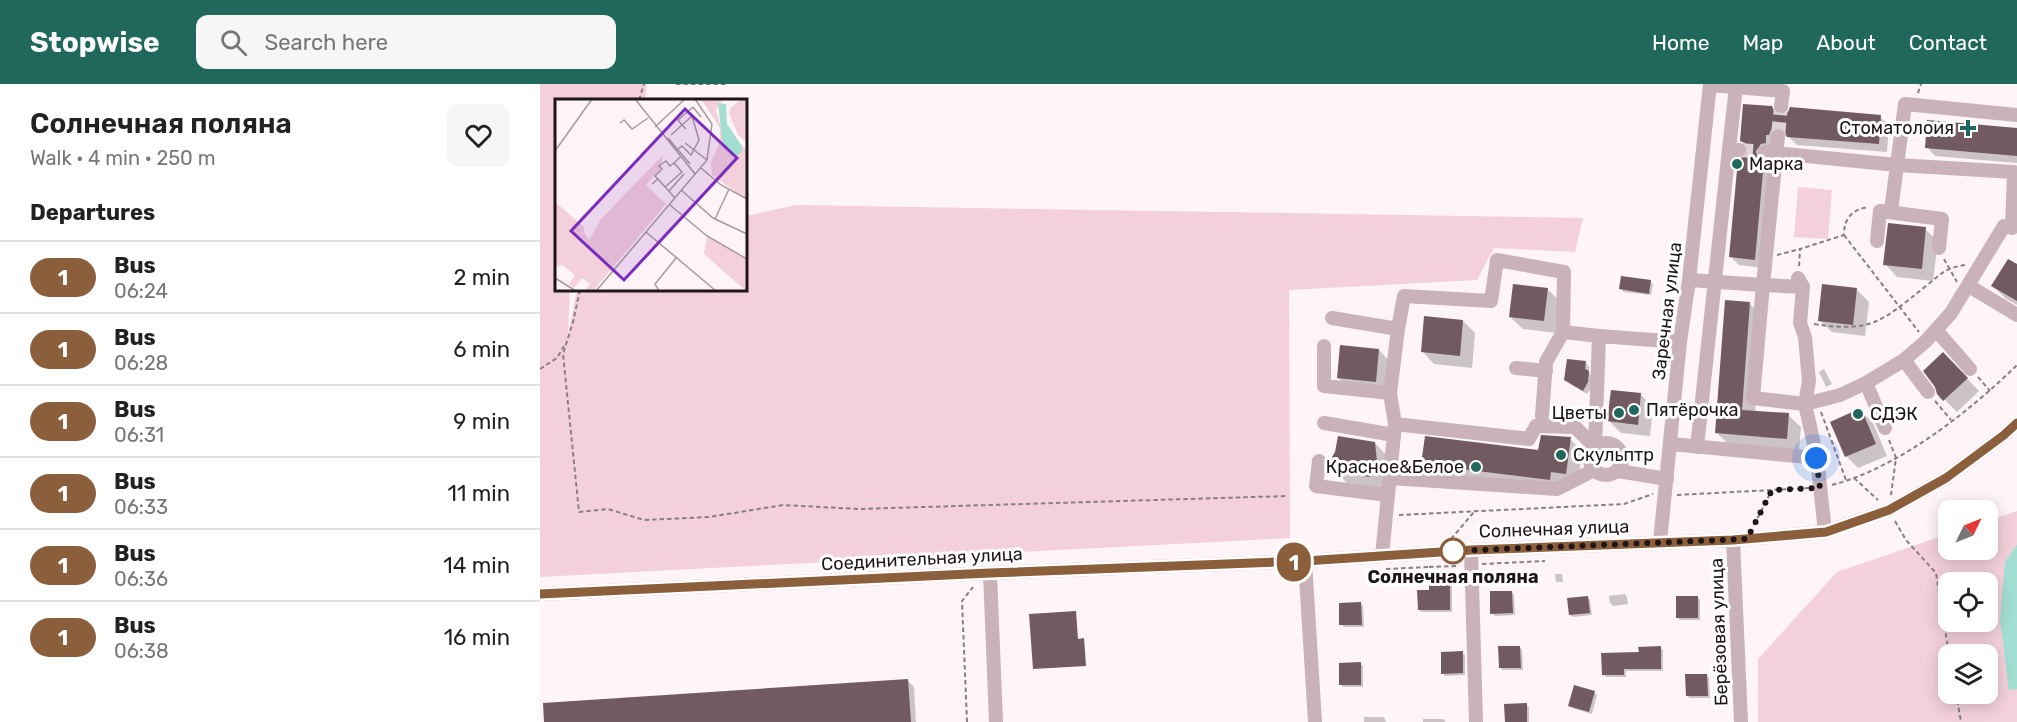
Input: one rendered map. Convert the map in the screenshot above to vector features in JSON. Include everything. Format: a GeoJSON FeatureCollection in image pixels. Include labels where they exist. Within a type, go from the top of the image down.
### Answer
{"type":"FeatureCollection","features":[{"type":"Feature","properties":{"kind":"street"},"geometry":{"type":"LineString","coordinates":[[1710,84],[1783,91],[1781,106]]}},
{"type":"Feature","properties":{"kind":"street","name":"Заречная улица"},"geometry":{"type":"LineString","coordinates":[[1660,542],[1659,495],[1667,479],[1680,342],[1710,84]]}},
{"type":"Feature","properties":{"kind":"street"},"geometry":{"type":"LineString","coordinates":[[1697,447],[1715,281],[1734,149],[1736,87]]}},
{"type":"Feature","properties":{"kind":"street"},"geometry":{"type":"LineString","coordinates":[[1892,211],[1905,104],[2017,115]]}},
{"type":"Feature","properties":{"kind":"street"},"geometry":{"type":"LineString","coordinates":[[1771,152],[1897,165],[2014,172],[2014,228],[2004,226],[1951,313],[1926,341],[1904,360],[1866,383],[1840,395],[1811,403],[1753,398],[1766,257],[1771,152],[1778,136]]}},
{"type":"Feature","properties":{"kind":"street"},"geometry":{"type":"LineString","coordinates":[[1877,241],[1880,211],[1892,211],[1942,219],[1939,248]]}},
{"type":"Feature","properties":{"kind":"street"},"geometry":{"type":"LineString","coordinates":[[1381,563],[1395,429],[1390,393],[1404,296],[1491,301],[1497,260],[1564,272],[1563,332],[1546,362],[1542,416]]}},
{"type":"Feature","properties":{"kind":"street"},"geometry":{"type":"LineString","coordinates":[[1689,280],[1763,285],[1801,283],[1800,323],[1805,337],[1816,458],[1826,532]]}},
{"type":"Feature","properties":{"kind":"street"},"geometry":{"type":"LineString","coordinates":[[1969,286],[2017,315]]}},
{"type":"Feature","properties":{"kind":"street"},"geometry":{"type":"LineString","coordinates":[[1332,318],[1398,329]]}},
{"type":"Feature","properties":{"kind":"street"},"geometry":{"type":"LineString","coordinates":[[1936,330],[1970,369]]}},
{"type":"Feature","properties":{"kind":"street"},"geometry":{"type":"LineString","coordinates":[[1563,332],[1680,342]]}},
{"type":"Feature","properties":{"kind":"street"},"geometry":{"type":"LineString","coordinates":[[1599,336],[1595,447],[1590,459],[1594,470],[1606,476],[1618,471],[1667,479]]}},
{"type":"Feature","properties":{"kind":"street"},"geometry":{"type":"LineString","coordinates":[[1324,346],[1324,386],[1390,393]]}},
{"type":"Feature","properties":{"kind":"street"},"geometry":{"type":"LineString","coordinates":[[1904,360],[1928,392]]}},
{"type":"Feature","properties":{"kind":"street"},"geometry":{"type":"LineString","coordinates":[[1516,368],[1546,371]]}},
{"type":"Feature","properties":{"kind":"street"},"geometry":{"type":"LineString","coordinates":[[1866,383],[1885,428]]}},
{"type":"Feature","properties":{"kind":"street"},"geometry":{"type":"LineString","coordinates":[[1324,423],[1529,439],[1536,426],[1575,427],[1595,447]]}},
{"type":"Feature","properties":{"kind":"street","name":"Солнечная улица"},"geometry":{"type":"LineString","coordinates":[[1305,561],[1381,563],[1471,550],[1740,539],[1826,532],[1889,510],[1946,478],[2017,423]]}},
{"type":"Feature","properties":{"kind":"street"},"geometry":{"type":"LineString","coordinates":[[1595,447],[1607,442],[1618,448],[1623,460],[1618,471]]}},
{"type":"Feature","properties":{"kind":"street"},"geometry":{"type":"LineString","coordinates":[[1671,444],[1816,458]]}},
{"type":"Feature","properties":{"kind":"street"},"geometry":{"type":"LineString","coordinates":[[1318,461],[1316,486],[1388,495]]}},
{"type":"Feature","properties":{"kind":"street"},"geometry":{"type":"LineString","coordinates":[[1390,478],[1557,489],[1594,470]]}},
{"type":"Feature","properties":{"kind":"street","name":"Берёзовая улица"},"geometry":{"type":"LineString","coordinates":[[1740,539],[1741,722]]}},
{"type":"Feature","properties":{"kind":"street"},"geometry":{"type":"LineString","coordinates":[[1471,550],[1476,722]]}},
{"type":"Feature","properties":{"kind":"street"},"geometry":{"type":"LineString","coordinates":[[1305,561],[1315,722]]}},
{"type":"Feature","properties":{"kind":"street","name":"Соединительная улица"},"geometry":{"type":"LineString","coordinates":[[540,594],[1305,561]]}},
{"type":"Feature","properties":{"kind":"street"},"geometry":{"type":"LineString","coordinates":[[990,573],[996,722]]}},
{"type":"Feature","properties":{"kind":"path"},"geometry":{"type":"LineString","coordinates":[[639,99],[644,84]]}},
{"type":"Feature","properties":{"kind":"path"},"geometry":{"type":"LineString","coordinates":[[676,84],[727,84]]}},
{"type":"Feature","properties":{"kind":"path"},"geometry":{"type":"LineString","coordinates":[[1892,211],[1865,207],[1852,213],[1844,224],[1844,235],[1926,341]]}},
{"type":"Feature","properties":{"kind":"path"},"geometry":{"type":"LineString","coordinates":[[1766,257],[1844,235]]}},
{"type":"Feature","properties":{"kind":"path"},"geometry":{"type":"LineString","coordinates":[[1939,248],[1956,282],[1969,286]]}},
{"type":"Feature","properties":{"kind":"path"},"geometry":{"type":"LineString","coordinates":[[1800,249],[1801,283]]}},
{"type":"Feature","properties":{"kind":"path"},"geometry":{"type":"LineString","coordinates":[[1812,324],[1841,328],[1866,326],[1900,307],[1949,268],[1966,265]]}},
{"type":"Feature","properties":{"kind":"path"},"geometry":{"type":"LineString","coordinates":[[580,291],[563,354],[579,512],[608,509],[644,520],[710,517],[783,505],[858,509],[1287,496]]}},
{"type":"Feature","properties":{"kind":"path"},"geometry":{"type":"LineString","coordinates":[[540,369],[557,358],[567,341]]}},
{"type":"Feature","properties":{"kind":"path"},"geometry":{"type":"LineString","coordinates":[[1386,516],[1624,504],[1659,495],[1820,488],[1854,478],[1896,458],[1952,421],[1990,391],[2017,365]]}},
{"type":"Feature","properties":{"kind":"path"},"geometry":{"type":"LineString","coordinates":[[1970,369],[1990,391]]}},
{"type":"Feature","properties":{"kind":"path"},"geometry":{"type":"LineString","coordinates":[[1928,392],[1952,421]]}},
{"type":"Feature","properties":{"kind":"path"},"geometry":{"type":"LineString","coordinates":[[1811,403],[1846,481]]}},
{"type":"Feature","properties":{"kind":"path"},"geometry":{"type":"LineString","coordinates":[[1885,428],[1896,458],[1889,510]]}},
{"type":"Feature","properties":{"kind":"path"},"geometry":{"type":"LineString","coordinates":[[1854,478],[1889,510],[1905,540],[1936,573],[1947,644]]}},
{"type":"Feature","properties":{"kind":"path"},"geometry":{"type":"LineString","coordinates":[[1740,539],[1772,490]]}},
{"type":"Feature","properties":{"kind":"path"},"geometry":{"type":"LineString","coordinates":[[1381,563],[1429,567]]}},
{"type":"Feature","properties":{"kind":"path"},"geometry":{"type":"LineString","coordinates":[[967,722],[962,601],[973,587]]}},
{"type":"Feature","properties":{"kind":"path"},"geometry":{"type":"LineString","coordinates":[[1958,704],[1961,722]]}},
{"type":"Feature","properties":{"kind":"shaded area"},"geometry":{"type":"Polygon","coordinates":[[[540,84],[647,84],[645,99],[555,99],[555,291],[570,291],[568,335],[577,291],[747,291],[747,216],[796,205],[1583,218],[1575,252],[1494,248],[1477,280],[1289,290],[1290,538],[540,577],[540,84]]]}},
{"type":"Feature","properties":{"kind":"shaded area"},"geometry":{"type":"Polygon","coordinates":[[[1798,187],[1832,190],[1828,239],[1794,237],[1798,187]]]}},
{"type":"Feature","properties":{"kind":"shaded area"},"geometry":{"type":"Polygon","coordinates":[[[2017,511],[2017,544],[2005,562],[2009,689],[2017,689],[2017,722],[1758,722],[1758,659],[1837,572],[1938,537],[1938,560],[1998,560],[1998,518],[2017,511]]]}},
{"type":"Feature","properties":{"kind":"shaded area"},"geometry":{"type":"Polygon","coordinates":[[[2017,544],[2017,689],[2009,690],[2000,619],[2005,562],[2017,544]]]}},
{"type":"Feature","properties":{"kind":"building"},"geometry":{"type":"Polygon","coordinates":[[[1743,104],[1772,106],[1775,113],[1780,115],[1788,112],[1790,107],[1881,115],[1879,144],[1787,137],[1784,129],[1778,127],[1766,135],[1766,143],[1761,144],[1756,151],[1757,156],[1764,161],[1755,260],[1729,257],[1738,159],[1746,156],[1748,150],[1745,143],[1740,141],[1743,104]]]}},
{"type":"Feature","properties":{"kind":"building"},"geometry":{"type":"Polygon","coordinates":[[[1927,120],[2017,128],[2017,156],[1925,148],[1927,120]]]}},
{"type":"Feature","properties":{"kind":"building"},"geometry":{"type":"Polygon","coordinates":[[[1888,223],[1926,227],[1922,269],[1883,265],[1888,223]]]}},
{"type":"Feature","properties":{"kind":"building"},"geometry":{"type":"Polygon","coordinates":[[[2008,259],[2017,264],[2017,301],[1991,286],[2008,259]]]}},
{"type":"Feature","properties":{"kind":"building"},"geometry":{"type":"Polygon","coordinates":[[[1621,276],[1651,280],[1649,294],[1619,289],[1621,276]]]}},
{"type":"Feature","properties":{"kind":"building"},"geometry":{"type":"Polygon","coordinates":[[[1513,284],[1548,288],[1544,321],[1509,317],[1513,284]]]}},
{"type":"Feature","properties":{"kind":"building"},"geometry":{"type":"Polygon","coordinates":[[[1822,284],[1857,288],[1853,325],[1818,321],[1822,284]]]}},
{"type":"Feature","properties":{"kind":"building"},"geometry":{"type":"Polygon","coordinates":[[[1725,300],[1750,302],[1742,410],[1789,413],[1787,439],[1715,433],[1725,300]]]}},
{"type":"Feature","properties":{"kind":"building"},"geometry":{"type":"Polygon","coordinates":[[[1424,316],[1463,320],[1460,356],[1421,352],[1424,316]]]}},
{"type":"Feature","properties":{"kind":"building"},"geometry":{"type":"Polygon","coordinates":[[[1340,345],[1379,349],[1376,382],[1337,378],[1340,345]]]}},
{"type":"Feature","properties":{"kind":"building"},"geometry":{"type":"Polygon","coordinates":[[[1943,352],[1968,378],[1943,401],[1923,371],[1943,352]]]}},
{"type":"Feature","properties":{"kind":"building"},"geometry":{"type":"Polygon","coordinates":[[[1567,359],[1586,361],[1585,369],[1589,371],[1588,382],[1583,391],[1564,380],[1567,359]]]}},
{"type":"Feature","properties":{"kind":"building"},"geometry":{"type":"Polygon","coordinates":[[[1611,390],[1641,393],[1638,425],[1607,421],[1611,390]]]}},
{"type":"Feature","properties":{"kind":"building"},"geometry":{"type":"Polygon","coordinates":[[[1861,408],[1876,444],[1845,457],[1830,422],[1861,408]]]}},
{"type":"Feature","properties":{"kind":"building"},"geometry":{"type":"Polygon","coordinates":[[[1541,435],[1571,437],[1566,474],[1551,472],[1550,480],[1421,464],[1425,436],[1538,450],[1541,435]]]}},
{"type":"Feature","properties":{"kind":"building"},"geometry":{"type":"Polygon","coordinates":[[[1338,436],[1375,442],[1377,462],[1370,477],[1333,471],[1332,457],[1338,436]]]}},
{"type":"Feature","properties":{"kind":"building"},"geometry":{"type":"Polygon","coordinates":[[[1429,579],[1450,579],[1450,610],[1418,610],[1417,590],[1429,590],[1429,579]]]}},
{"type":"Feature","properties":{"kind":"building"},"geometry":{"type":"Polygon","coordinates":[[[1490,591],[1512,591],[1513,613],[1490,614],[1490,591]]]}},
{"type":"Feature","properties":{"kind":"building"},"geometry":{"type":"Polygon","coordinates":[[[1588,596],[1590,613],[1569,615],[1567,598],[1588,596]]]}},
{"type":"Feature","properties":{"kind":"building"},"geometry":{"type":"Polygon","coordinates":[[[1676,596],[1698,596],[1698,618],[1676,618],[1676,596]]]}},
{"type":"Feature","properties":{"kind":"building"},"geometry":{"type":"Polygon","coordinates":[[[1361,602],[1362,625],[1339,625],[1339,603],[1361,602]]]}},
{"type":"Feature","properties":{"kind":"building"},"geometry":{"type":"Polygon","coordinates":[[[1076,611],[1078,639],[1084,638],[1086,666],[1033,669],[1029,614],[1076,611]]]}},
{"type":"Feature","properties":{"kind":"building"},"geometry":{"type":"Polygon","coordinates":[[[1498,646],[1520,646],[1521,668],[1499,668],[1498,646]]]}},
{"type":"Feature","properties":{"kind":"building"},"geometry":{"type":"Polygon","coordinates":[[[1661,646],[1661,669],[1624,669],[1624,675],[1602,675],[1601,653],[1639,652],[1638,647],[1661,646]]]}},
{"type":"Feature","properties":{"kind":"building"},"geometry":{"type":"Polygon","coordinates":[[[1463,651],[1463,673],[1441,674],[1441,652],[1463,651]]]}},
{"type":"Feature","properties":{"kind":"building"},"geometry":{"type":"Polygon","coordinates":[[[1361,662],[1361,685],[1339,685],[1339,663],[1361,662]]]}},
{"type":"Feature","properties":{"kind":"building"},"geometry":{"type":"Polygon","coordinates":[[[1685,674],[1707,674],[1708,696],[1686,696],[1685,674]]]}},
{"type":"Feature","properties":{"kind":"building"},"geometry":{"type":"Polygon","coordinates":[[[908,679],[911,722],[544,722],[543,703],[908,679]]]}},
{"type":"Feature","properties":{"kind":"building"},"geometry":{"type":"Polygon","coordinates":[[[1574,685],[1595,691],[1589,712],[1568,706],[1574,685]]]}},
{"type":"Feature","properties":{"kind":"building"},"geometry":{"type":"Polygon","coordinates":[[[1527,703],[1527,722],[1505,722],[1504,704],[1527,703]]]}},
{"type":"Feature","properties":{"kind":"tunnel"},"geometry":{"type":"LineString","coordinates":[[1778,136],[1781,106]]}},
{"type":"Feature","properties":{"kind":"tunnel"},"geometry":{"type":"LineString","coordinates":[[1739,150],[1765,152]]}},
{"type":"Feature","properties":{"kind":"bus line","name":"1"},"geometry":{"type":"LineString","coordinates":[[540,594],[1305,561],[1471,550],[1733,540],[1826,532],[1889,510],[1946,478],[2017,423]]}},
{"type":"Feature","properties":{"kind":"place","name":"Стоматолоия"},"geometry":{"type":"Point","coordinates":[1968,128]}},
{"type":"Feature","properties":{"kind":"place","name":"Марка"},"geometry":{"type":"Point","coordinates":[1737,164]}},
{"type":"Feature","properties":{"kind":"place","name":"Пятёрочка"},"geometry":{"type":"Point","coordinates":[1634,410]}},
{"type":"Feature","properties":{"kind":"place","name":"Цветы"},"geometry":{"type":"Point","coordinates":[1619,413]}},
{"type":"Feature","properties":{"kind":"place","name":"СДЭК"},"geometry":{"type":"Point","coordinates":[1858,414]}},
{"type":"Feature","properties":{"kind":"place","name":"Скульптр"},"geometry":{"type":"Point","coordinates":[1561,455]}},
{"type":"Feature","properties":{"kind":"place","name":"Красное&Белое"},"geometry":{"type":"Point","coordinates":[1476,467]}},
{"type":"Feature","properties":{"kind":"place","name":"Солнечная поляна"},"geometry":{"type":"Point","coordinates":[1453,551]}},
{"type":"Feature","properties":{"kind":"route"},"geometry":{"type":"LineString","coordinates":[[1453,551],[1747,539],[1772,490],[1820,488],[1816,458]]}}]}
